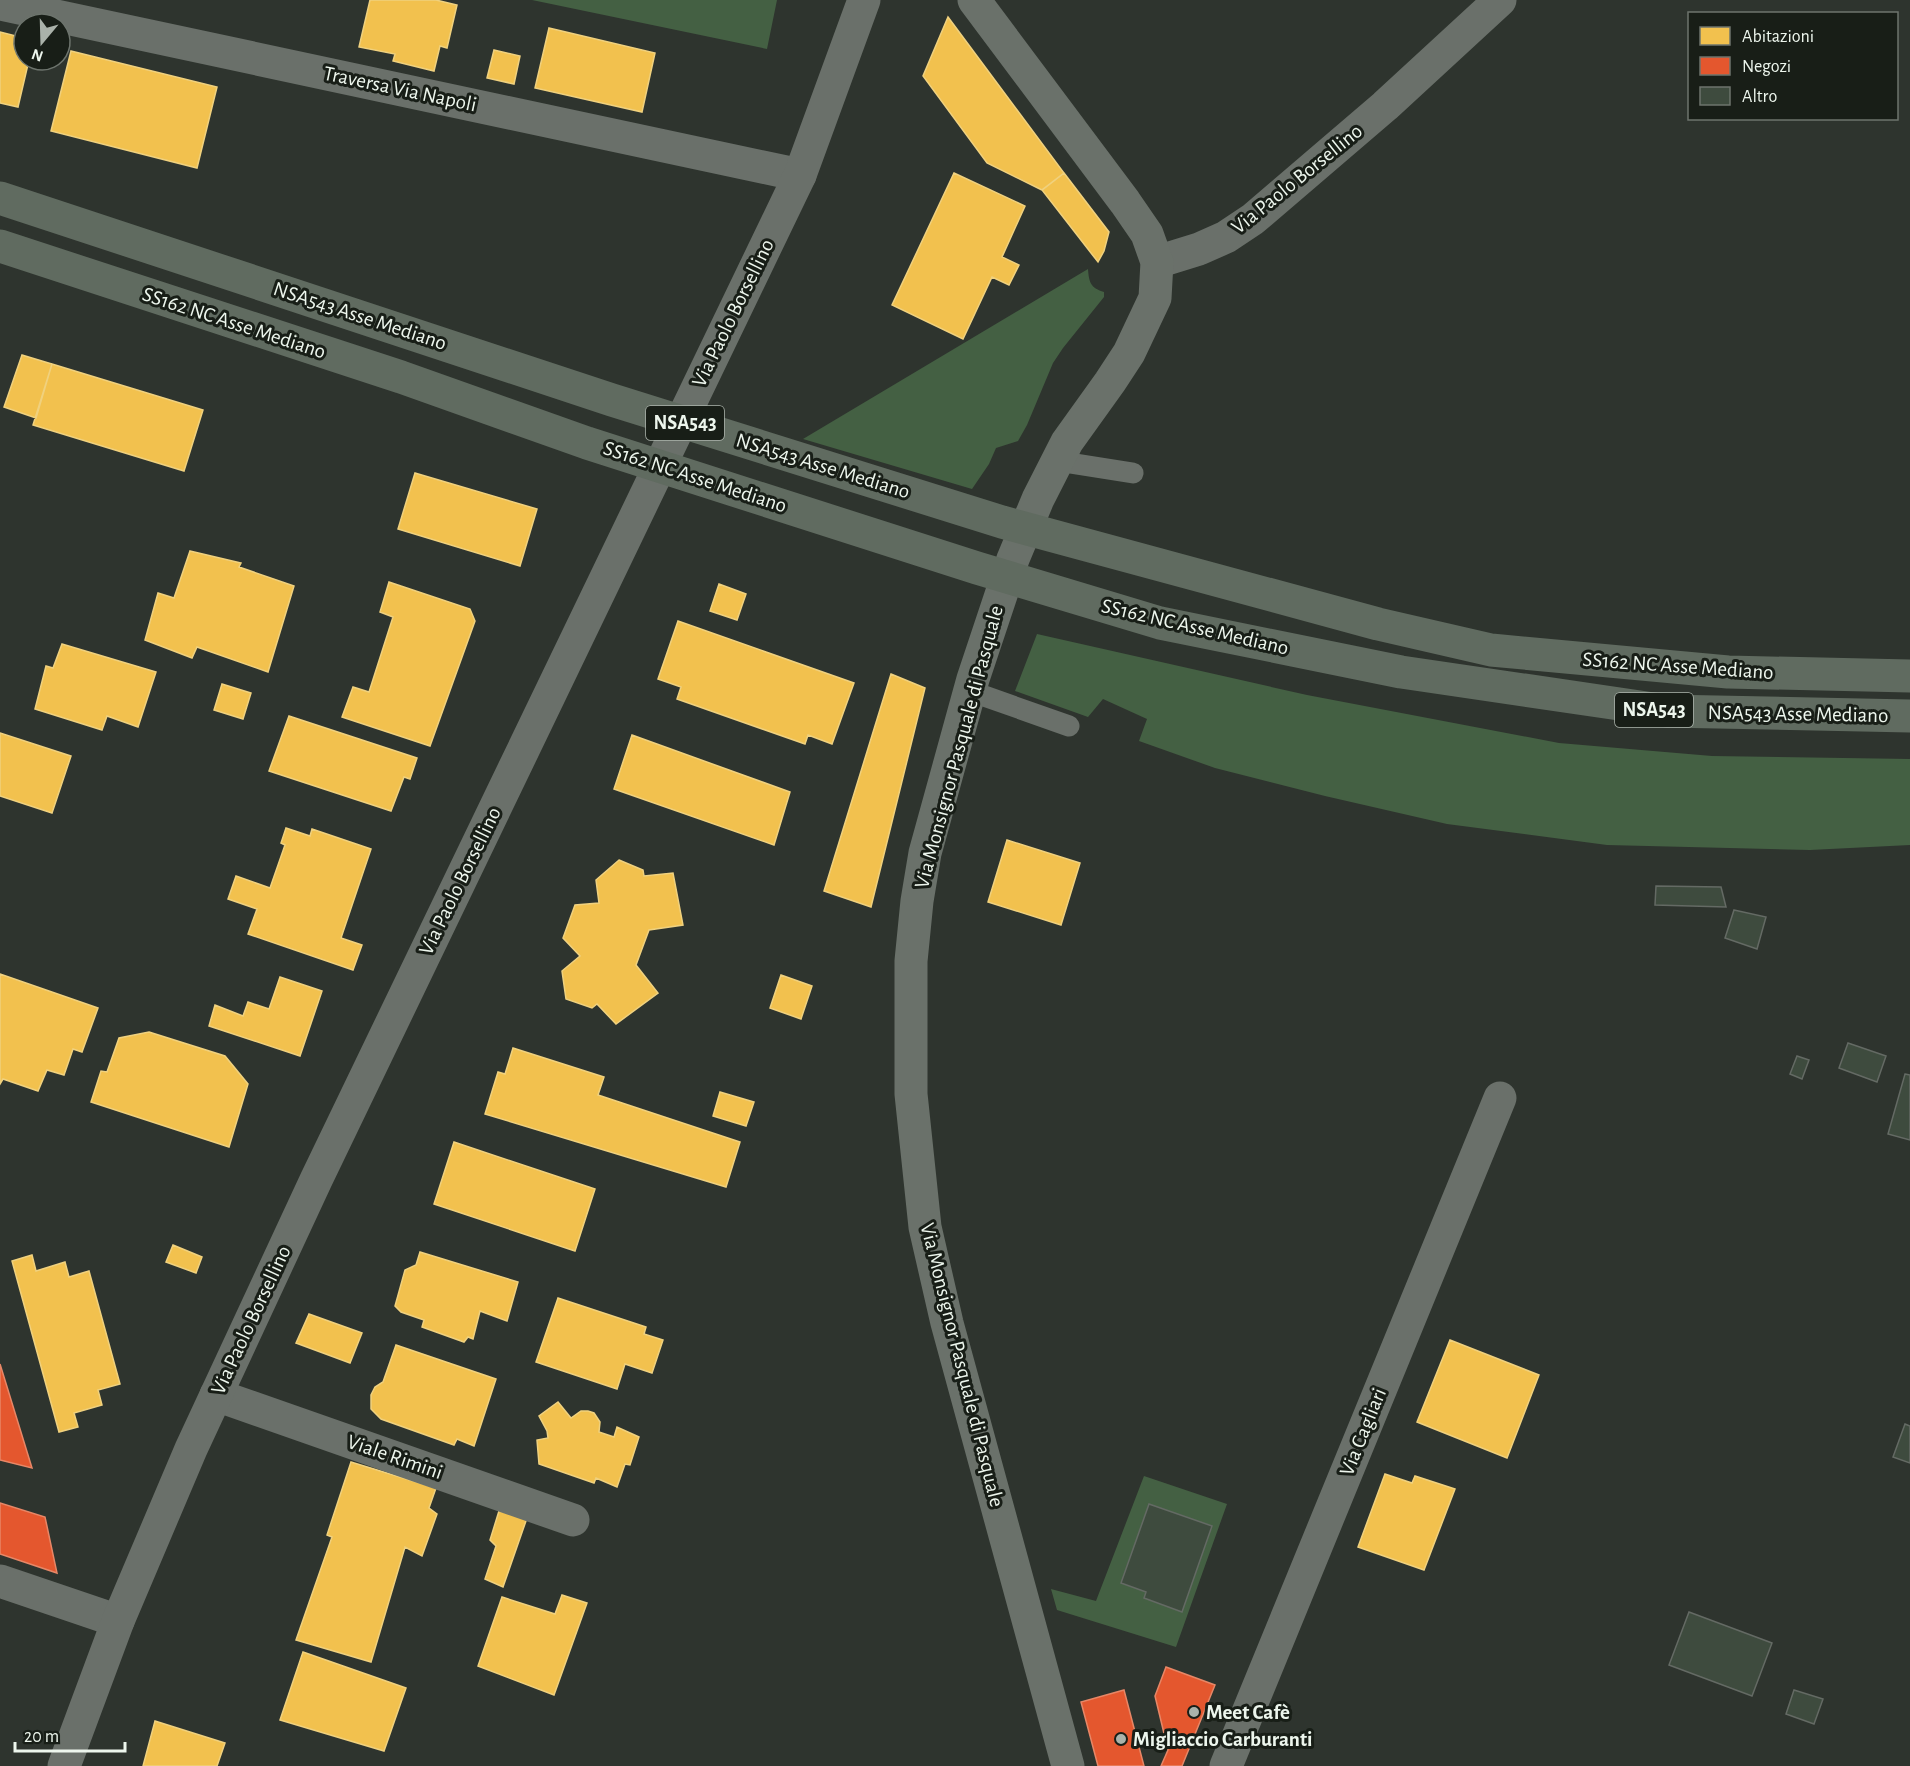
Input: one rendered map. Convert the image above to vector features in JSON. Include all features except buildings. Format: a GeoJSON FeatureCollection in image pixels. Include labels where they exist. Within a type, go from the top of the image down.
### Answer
{"type":"FeatureCollection","features":[{"type":"Feature","properties":{"kind":"highway","name":"NSA543 Asse Mediano"},"geometry":{"type":"LineString","coordinates":[[0,198],[623,403],[991,518],[1378,624]]}},
{"type":"Feature","properties":{"kind":"highway","name":"SS162 NC Asse Mediano"},"geometry":{"type":"LineString","coordinates":[[0,246],[401,377],[587,443],[977,568],[1160,623],[1401,672]]}},
{"type":"Feature","properties":{"kind":"highway","name":"SS162 NC Asse Mediano"},"geometry":{"type":"LineString","coordinates":[[1378,624],[1491,650],[1728,672],[1910,676]]}},
{"type":"Feature","properties":{"kind":"highway","name":"NSA543 Asse Mediano"},"geometry":{"type":"LineString","coordinates":[[1401,672],[1666,711],[1910,716]]}},
{"type":"Feature","properties":{"kind":"main road"},"geometry":{"type":"LineString","coordinates":[[974,0],[1125,202],[1147,234],[1157,262]]}},
{"type":"Feature","properties":{"kind":"main road","name":"Via Monsignor Pasquale di Pasquale"},"geometry":{"type":"LineString","coordinates":[[1068,1766],[947,1323],[925,1227],[911,1094],[911,961],[925,853],[970,691],[1013,559],[1062,451],[1110,382],[1138,336],[1155,298],[1157,262]]}},
{"type":"Feature","properties":{"kind":"street","name":"Via Paolo Borsellino"},"geometry":{"type":"LineString","coordinates":[[64,1766],[118,1622],[191,1449],[316,1180],[800,175],[864,0]]}},
{"type":"Feature","properties":{"kind":"street","name":"Via Paolo Borsellino"},"geometry":{"type":"LineString","coordinates":[[1157,262],[1199,249],[1226,237],[1253,219],[1385,106],[1500,0]]}},
{"type":"Feature","properties":{"kind":"street","name":"Traversa Via Napoli"},"geometry":{"type":"LineString","coordinates":[[0,4],[800,175]]}},
{"type":"Feature","properties":{"kind":"street","name":"Via Cagliari"},"geometry":{"type":"LineString","coordinates":[[1226,1766],[1500,1098]]}},
{"type":"Feature","properties":{"kind":"street","name":"Viale Rimini"},"geometry":{"type":"LineString","coordinates":[[216,1395],[573,1520]]}},
{"type":"Feature","properties":{"kind":"street"},"geometry":{"type":"LineString","coordinates":[[0,1581],[118,1622]]}},
{"type":"Feature","properties":{"kind":"lane"},"geometry":{"type":"LineString","coordinates":[[1062,451],[1133,473]]}},
{"type":"Feature","properties":{"kind":"lane"},"geometry":{"type":"LineString","coordinates":[[970,691],[1069,726]]}},
{"type":"Feature","properties":{"kind":"green space"},"geometry":{"type":"Polygon","coordinates":[[[532,0],[777,0],[767,49],[532,0]]]}},
{"type":"Feature","properties":{"kind":"green space"},"geometry":{"type":"Polygon","coordinates":[[[1088,269],[1092,284],[1096,289],[1104,292],[1104,297],[1053,363],[1018,441],[996,448],[989,464],[972,489],[803,439],[1088,269]]]}},
{"type":"Feature","properties":{"kind":"green space"},"geometry":{"type":"Polygon","coordinates":[[[1037,634],[1307,695],[1559,743],[1712,756],[1910,759],[1910,845],[1810,850],[1607,845],[1447,824],[1325,796],[1215,768],[1139,741],[1147,719],[1103,699],[1088,717],[1015,691],[1037,634]]]}},
{"type":"Feature","properties":{"kind":"green space"},"geometry":{"type":"Polygon","coordinates":[[[1144,1476],[1227,1504],[1176,1647],[1057,1610],[1051,1589],[1096,1601],[1144,1476]]]}},
{"type":"Feature","properties":{"kind":"place","name":"Meet Cafè"},"geometry":{"type":"Point","coordinates":[1194,1712]}},
{"type":"Feature","properties":{"kind":"place","name":"Migliaccio Carburanti"},"geometry":{"type":"Point","coordinates":[1121,1739]}}]}
